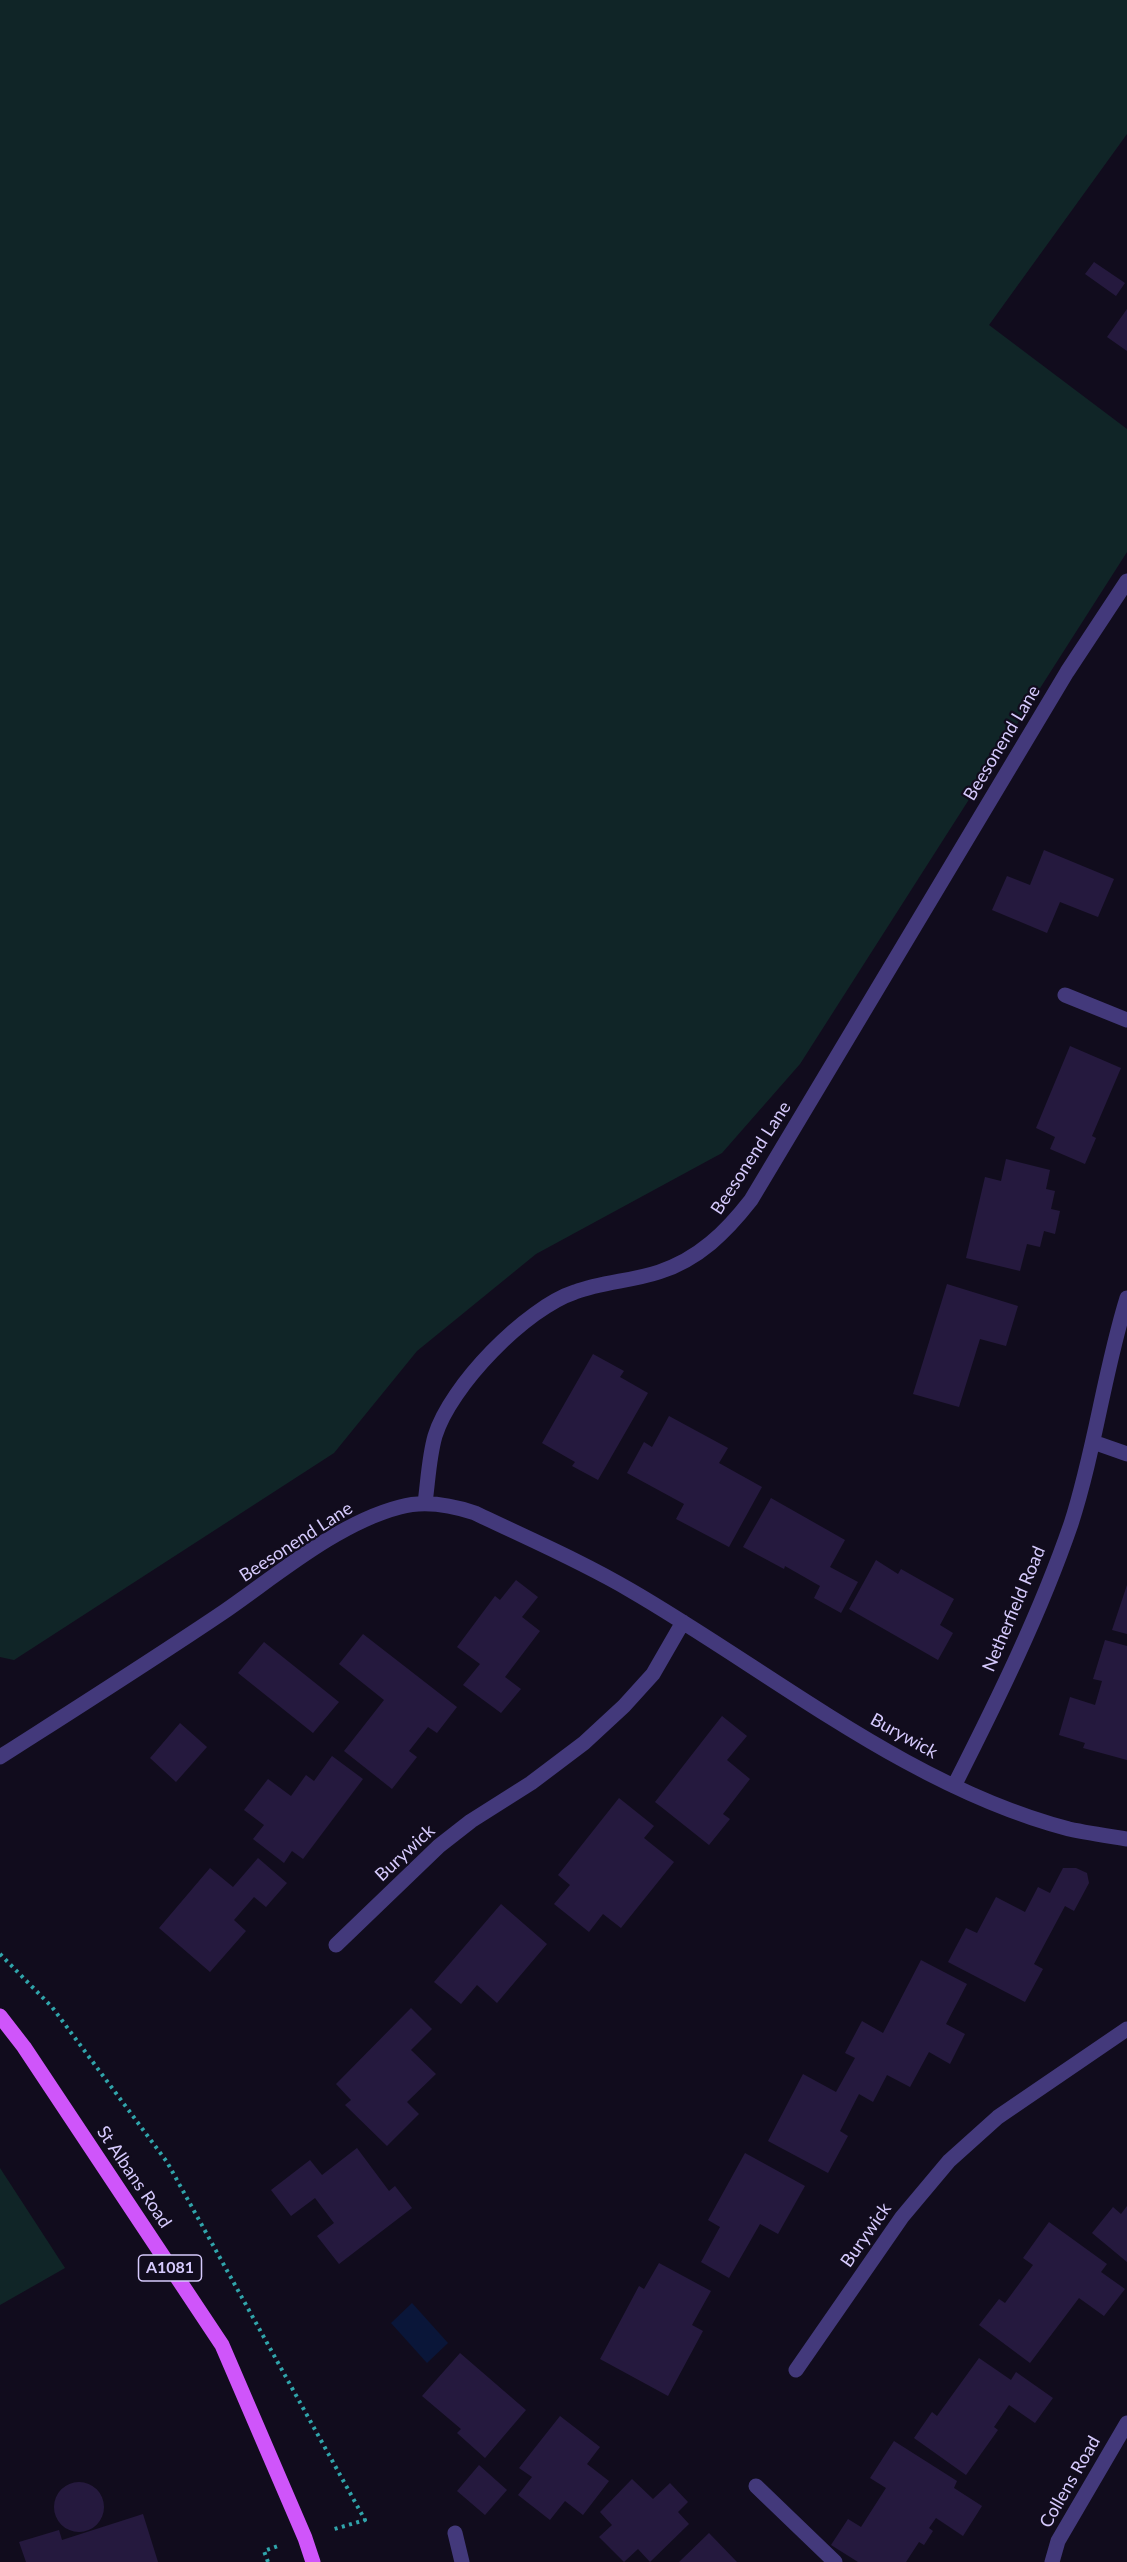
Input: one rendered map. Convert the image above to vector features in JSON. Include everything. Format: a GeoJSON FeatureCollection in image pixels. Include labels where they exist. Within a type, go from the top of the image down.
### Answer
{"type":"FeatureCollection","features":[{"type":"Feature","properties":{"kind":"main road","name":"St Albans Road"},"geometry":{"type":"LineString","coordinates":[[0,2016],[24,2047],[222,2345],[305,2538],[313,2562]]}},
{"type":"Feature","properties":{"kind":"street","name":"Beesonend Lane"},"geometry":{"type":"LineString","coordinates":[[0,1757],[156,1658],[347,1528],[402,1506],[426,1503],[435,1436],[448,1408],[462,1385],[508,1336],[543,1307],[574,1292],[660,1272],[700,1253],[730,1227],[751,1200],[1067,672],[1127,581]]}},
{"type":"Feature","properties":{"kind":"street"},"geometry":{"type":"LineString","coordinates":[[1065,995],[1127,1020]]}},
{"type":"Feature","properties":{"kind":"street","name":"Netherfield Road"},"geometry":{"type":"LineString","coordinates":[[954,1786],[1002,1689],[1071,1523],[1127,1298]]}},
{"type":"Feature","properties":{"kind":"street"},"geometry":{"type":"LineString","coordinates":[[1093,1442],[1127,1454]]}},
{"type":"Feature","properties":{"kind":"street","name":"Burywick"},"geometry":{"type":"LineString","coordinates":[[426,1503],[451,1505],[476,1513],[628,1589],[887,1750],[954,1786],[1014,1811],[1069,1829],[1127,1839]]}},
{"type":"Feature","properties":{"kind":"street","name":"Burywick"},"geometry":{"type":"LineString","coordinates":[[336,1945],[439,1846],[471,1821],[531,1783],[600,1728],[653,1674],[683,1622]]}},
{"type":"Feature","properties":{"kind":"street","name":"Burywick"},"geometry":{"type":"LineString","coordinates":[[796,2370],[902,2217],[949,2161],[998,2117],[1127,2030]]}},
{"type":"Feature","properties":{"kind":"street","name":"Collens Road"},"geometry":{"type":"LineString","coordinates":[[1052,2562],[1058,2541],[1127,2423]]}},
{"type":"Feature","properties":{"kind":"street"},"geometry":{"type":"LineString","coordinates":[[756,2486],[835,2562]]}},
{"type":"Feature","properties":{"kind":"street"},"geometry":{"type":"LineString","coordinates":[[455,2533],[462,2562]]}},
{"type":"Feature","properties":{"kind":"green space"},"geometry":{"type":"Polygon","coordinates":[[[0,0],[1127,0],[1127,134],[989,325],[1127,429],[1127,552],[800,1064],[722,1153],[536,1254],[417,1351],[334,1453],[14,1660],[0,1657],[0,0]]]}},
{"type":"Feature","properties":{"kind":"green space"},"geometry":{"type":"Polygon","coordinates":[[[0,2168],[65,2268],[0,2305],[0,2168]]]}},
{"type":"Feature","properties":{"kind":"water"},"geometry":{"type":"Polygon","coordinates":[[[412,2303],[448,2343],[427,2363],[391,2323],[412,2303]]]}},
{"type":"Feature","properties":{"kind":"building"},"geometry":{"type":"Polygon","coordinates":[[[1094,262],[1125,283],[1116,296],[1085,274],[1094,262]]]}},
{"type":"Feature","properties":{"kind":"building"},"geometry":{"type":"Polygon","coordinates":[[[1127,309],[1127,351],[1107,337],[1127,309]]]}},
{"type":"Feature","properties":{"kind":"building"},"geometry":{"type":"Polygon","coordinates":[[[1044,850],[1114,879],[1098,917],[1060,902],[1047,933],[992,910],[1007,876],[1030,885],[1044,850]]]}},
{"type":"Feature","properties":{"kind":"building"},"geometry":{"type":"Polygon","coordinates":[[[1070,1046],[1121,1068],[1092,1136],[1096,1138],[1085,1164],[1050,1149],[1055,1137],[1036,1128],[1070,1046]]]}},
{"type":"Feature","properties":{"kind":"building"},"geometry":{"type":"Polygon","coordinates":[[[1006,1159],[1050,1170],[1046,1189],[1055,1191],[1051,1209],[1060,1211],[1055,1234],[1044,1231],[1040,1247],[1027,1244],[1020,1271],[966,1258],[985,1177],[1001,1181],[1006,1159]]]}},
{"type":"Feature","properties":{"kind":"building"},"geometry":{"type":"Polygon","coordinates":[[[947,1284],[1018,1306],[1006,1346],[980,1339],[959,1407],[913,1394],[947,1284]]]}},
{"type":"Feature","properties":{"kind":"building"},"geometry":{"type":"Polygon","coordinates":[[[593,1354],[624,1371],[620,1377],[648,1393],[598,1480],[572,1466],[575,1462],[542,1443],[593,1354]]]}},
{"type":"Feature","properties":{"kind":"building"},"geometry":{"type":"Polygon","coordinates":[[[669,1416],[728,1448],[719,1463],[762,1487],[729,1547],[676,1519],[684,1504],[627,1473],[644,1442],[652,1447],[669,1416]]]}},
{"type":"Feature","properties":{"kind":"building"},"geometry":{"type":"Polygon","coordinates":[[[771,1498],[845,1540],[830,1567],[858,1582],[841,1613],[814,1598],[820,1586],[785,1566],[784,1569],[743,1547],[771,1498]]]}},
{"type":"Feature","properties":{"kind":"building"},"geometry":{"type":"Polygon","coordinates":[[[876,1560],[898,1574],[901,1569],[954,1599],[940,1625],[953,1633],[938,1660],[849,1609],[876,1560]]]}},
{"type":"Feature","properties":{"kind":"building"},"geometry":{"type":"Polygon","coordinates":[[[516,1580],[538,1597],[522,1617],[540,1631],[505,1677],[521,1689],[501,1713],[463,1685],[480,1664],[457,1647],[495,1596],[500,1600],[516,1580]]]}},
{"type":"Feature","properties":{"kind":"building"},"geometry":{"type":"Polygon","coordinates":[[[1127,1585],[1127,1634],[1112,1630],[1127,1585]]]}},
{"type":"Feature","properties":{"kind":"building"},"geometry":{"type":"Polygon","coordinates":[[[363,1634],[457,1707],[437,1733],[428,1727],[409,1751],[417,1757],[392,1789],[344,1751],[384,1700],[339,1664],[363,1634]]]}},
{"type":"Feature","properties":{"kind":"building"},"geometry":{"type":"Polygon","coordinates":[[[1105,1640],[1127,1646],[1127,1760],[1083,1748],[1085,1743],[1059,1735],[1070,1697],[1095,1705],[1102,1681],[1093,1679],[1105,1640]]]}},
{"type":"Feature","properties":{"kind":"building"},"geometry":{"type":"Polygon","coordinates":[[[264,1642],[339,1702],[313,1733],[238,1673],[264,1642]]]}},
{"type":"Feature","properties":{"kind":"building"},"geometry":{"type":"Polygon","coordinates":[[[722,1716],[747,1736],[727,1760],[750,1779],[723,1814],[730,1819],[709,1845],[655,1802],[722,1716]]]}},
{"type":"Feature","properties":{"kind":"building"},"geometry":{"type":"Polygon","coordinates":[[[180,1723],[207,1747],[176,1782],[150,1758],[180,1723]]]}},
{"type":"Feature","properties":{"kind":"building"},"geometry":{"type":"Polygon","coordinates":[[[332,1756],[363,1779],[303,1859],[292,1851],[284,1863],[253,1839],[264,1825],[244,1810],[268,1779],[291,1796],[306,1775],[314,1781],[332,1756]]]}},
{"type":"Feature","properties":{"kind":"building"},"geometry":{"type":"Polygon","coordinates":[[[619,1798],[654,1826],[644,1838],[674,1862],[621,1928],[603,1914],[589,1932],[554,1904],[570,1885],[558,1875],[619,1798]]]}},
{"type":"Feature","properties":{"kind":"building"},"geometry":{"type":"Polygon","coordinates":[[[258,1858],[287,1883],[266,1907],[254,1897],[234,1920],[246,1931],[210,1972],[159,1928],[210,1868],[233,1887],[258,1858]]]}},
{"type":"Feature","properties":{"kind":"building"},"geometry":{"type":"Polygon","coordinates":[[[1063,1868],[1076,1868],[1087,1873],[1089,1883],[1074,1911],[1065,1906],[1034,1964],[1043,1969],[1025,2002],[948,1962],[966,1928],[977,1933],[996,1897],[1025,1912],[1038,1887],[1050,1893],[1063,1868]]]}},
{"type":"Feature","properties":{"kind":"building"},"geometry":{"type":"Polygon","coordinates":[[[501,1904],[547,1944],[497,2003],[477,1985],[461,2004],[434,1982],[501,1904]]]}},
{"type":"Feature","properties":{"kind":"building"},"geometry":{"type":"Polygon","coordinates":[[[921,1960],[967,1984],[946,2024],[965,2034],[950,2064],[929,2052],[910,2087],[887,2075],[873,2102],[859,2094],[840,2131],[848,2136],[828,2173],[768,2141],[803,2074],[836,2092],[855,2058],[845,2053],[862,2021],[883,2033],[921,1960]]]}},
{"type":"Feature","properties":{"kind":"building"},"geometry":{"type":"Polygon","coordinates":[[[411,2008],[432,2029],[411,2050],[436,2074],[407,2102],[419,2114],[387,2146],[345,2105],[351,2100],[336,2084],[411,2008]]]}},
{"type":"Feature","properties":{"kind":"building"},"geometry":{"type":"Polygon","coordinates":[[[357,2148],[389,2191],[395,2186],[412,2208],[339,2264],[317,2236],[334,2223],[315,2198],[291,2216],[271,2190],[310,2160],[322,2175],[357,2148]]]}},
{"type":"Feature","properties":{"kind":"building"},"geometry":{"type":"Polygon","coordinates":[[[745,2153],[805,2186],[778,2234],[760,2224],[729,2278],[701,2262],[720,2227],[708,2220],[745,2153]]]}},
{"type":"Feature","properties":{"kind":"building"},"geometry":{"type":"Polygon","coordinates":[[[1127,2206],[1127,2262],[1092,2233],[1113,2207],[1121,2214],[1127,2206]]]}},
{"type":"Feature","properties":{"kind":"building"},"geometry":{"type":"Polygon","coordinates":[[[1049,2222],[1107,2264],[1101,2272],[1125,2289],[1104,2316],[1079,2298],[1030,2363],[979,2325],[999,2299],[1005,2303],[1033,2265],[1023,2258],[1049,2222]]]}},
{"type":"Feature","properties":{"kind":"building"},"geometry":{"type":"Polygon","coordinates":[[[659,2263],[711,2291],[692,2325],[703,2331],[668,2396],[600,2359],[639,2286],[644,2289],[659,2263]]]}},
{"type":"Feature","properties":{"kind":"building"},"geometry":{"type":"Polygon","coordinates":[[[460,2353],[526,2410],[485,2458],[457,2433],[461,2429],[422,2396],[460,2353]]]}},
{"type":"Feature","properties":{"kind":"building"},"geometry":{"type":"Polygon","coordinates":[[[979,2358],[1011,2380],[1016,2372],[1053,2398],[1035,2423],[1009,2405],[994,2427],[998,2430],[966,2475],[914,2438],[932,2412],[937,2416],[979,2358]]]}},
{"type":"Feature","properties":{"kind":"building"},"geometry":{"type":"Polygon","coordinates":[[[560,2416],[600,2447],[587,2464],[609,2481],[583,2515],[565,2501],[550,2520],[518,2495],[532,2477],[519,2468],[560,2416]]]}},
{"type":"Feature","properties":{"kind":"building"},"geometry":{"type":"Polygon","coordinates":[[[894,2441],[957,2481],[954,2488],[982,2506],[963,2536],[936,2518],[929,2528],[933,2531],[924,2545],[919,2542],[906,2562],[858,2562],[831,2545],[848,2519],[861,2527],[886,2488],[870,2478],[894,2441]]]}},
{"type":"Feature","properties":{"kind":"building"},"geometry":{"type":"Polygon","coordinates":[[[479,2465],[507,2490],[485,2515],[457,2491],[479,2465]]]}},
{"type":"Feature","properties":{"kind":"building"},"geometry":{"type":"Polygon","coordinates":[[[632,2479],[653,2499],[670,2483],[688,2502],[678,2512],[689,2524],[650,2562],[638,2549],[624,2562],[599,2537],[612,2525],[600,2512],[632,2479]]]}},
{"type":"Feature","properties":{"kind":"building"},"geometry":{"type":"Polygon","coordinates":[[[79,2482],[88,2484],[99,2493],[104,2507],[102,2516],[93,2527],[79,2532],[70,2530],[59,2521],[54,2507],[56,2498],[65,2487],[79,2482]]]}},
{"type":"Feature","properties":{"kind":"building"},"geometry":{"type":"Polygon","coordinates":[[[143,2514],[158,2562],[26,2562],[19,2542],[59,2530],[62,2540],[143,2514]]]}},
{"type":"Feature","properties":{"kind":"building"},"geometry":{"type":"Polygon","coordinates":[[[709,2533],[737,2562],[679,2562],[709,2533]]]}}]}
